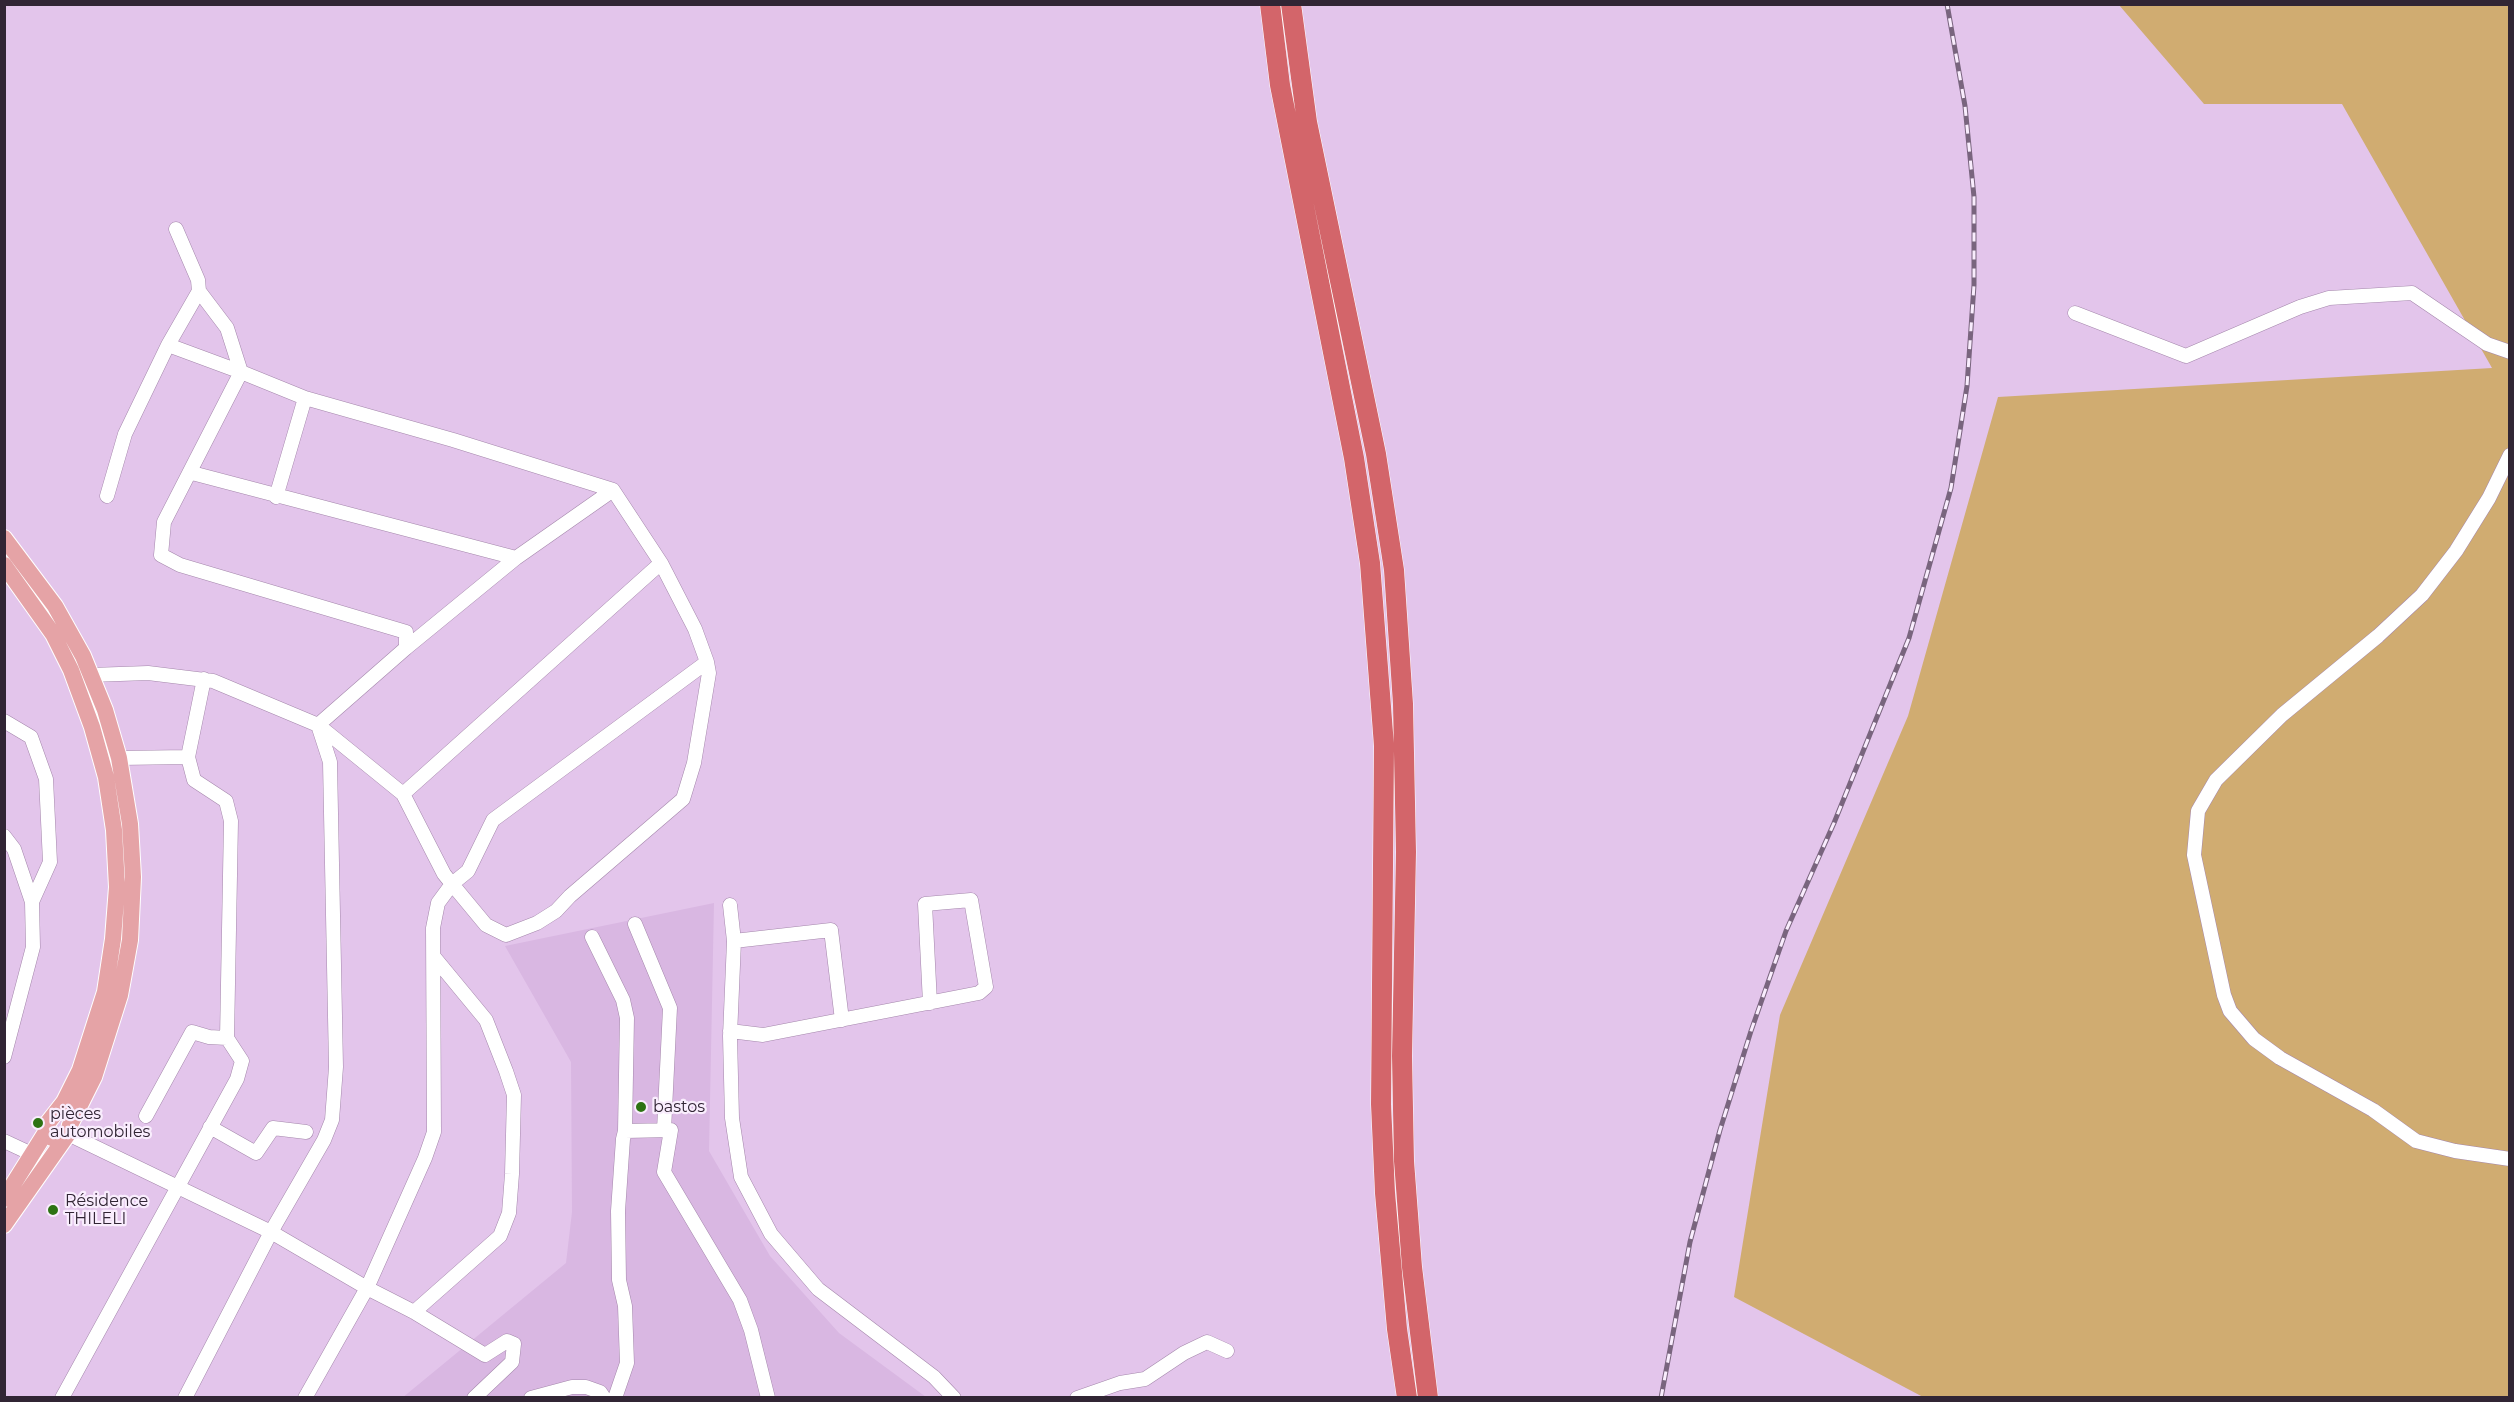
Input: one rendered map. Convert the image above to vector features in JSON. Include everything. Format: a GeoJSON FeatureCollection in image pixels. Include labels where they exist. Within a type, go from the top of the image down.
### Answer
{"type":"FeatureCollection","features":[{"type":"Feature","properties":{"kind":"highway"},"geometry":{"type":"LineString","coordinates":[[1270,4],[1280,85],[1354,458],[1370,563],[1384,746],[1381,1115],[1397,1329],[1407,1398]]}},
{"type":"Feature","properties":{"kind":"highway"},"geometry":{"type":"LineString","coordinates":[[1291,4],[1307,122],[1373,438],[1394,570],[1402,704],[1406,852],[1402,1056],[1404,1161],[1412,1267],[1428,1398]]}},
{"type":"Feature","properties":{"kind":"main road"},"geometry":{"type":"LineString","coordinates":[[4,538],[55,606],[91,675],[105,710],[119,758],[130,824],[133,877],[130,940],[120,995],[105,1046],[87,1093],[67,1133],[4,1225]]}},
{"type":"Feature","properties":{"kind":"main road"},"geometry":{"type":"LineString","coordinates":[[4,565],[53,634],[71,670],[92,727],[103,767],[114,830],[117,887],[113,939],[105,992],[80,1070],[34,1155],[4,1199]]}},
{"type":"Feature","properties":{"kind":"main road"},"geometry":{"type":"LineString","coordinates":[[50,1124],[65,1118],[67,1133]]}},
{"type":"Feature","properties":{"kind":"street"},"geometry":{"type":"LineString","coordinates":[[176,229],[198,280],[200,291],[226,328],[241,372],[192,472],[164,522],[160,555],[180,565],[406,632],[406,648]]}},
{"type":"Feature","properties":{"kind":"street"},"geometry":{"type":"LineString","coordinates":[[107,496],[125,434],[168,345],[200,291]]}},
{"type":"Feature","properties":{"kind":"street"},"geometry":{"type":"LineString","coordinates":[[2075,313],[2186,356],[2329,298],[2412,293],[2487,345],[2510,352]]}},
{"type":"Feature","properties":{"kind":"street"},"geometry":{"type":"LineString","coordinates":[[91,675],[148,673],[204,679],[318,725],[403,794],[444,874],[486,925],[506,935],[537,923],[556,911],[570,896],[683,799],[694,763],[709,673],[707,662],[695,629],[661,563],[613,490],[453,440],[304,398],[168,345]]}},
{"type":"Feature","properties":{"kind":"street"},"geometry":{"type":"LineString","coordinates":[[276,497],[304,398]]}},
{"type":"Feature","properties":{"kind":"street"},"geometry":{"type":"LineString","coordinates":[[2510,455],[2489,498],[2456,551],[2422,595],[2378,636],[2282,715],[2216,780],[2198,811],[2194,855],[2224,995],[2230,1011],[2254,1039],[2280,1058],[2373,1110],[2416,1141],[2456,1151],[2510,1159]]}},
{"type":"Feature","properties":{"kind":"street"},"geometry":{"type":"LineString","coordinates":[[192,472],[276,497],[516,558]]}},
{"type":"Feature","properties":{"kind":"street"},"geometry":{"type":"LineString","coordinates":[[318,725],[406,648],[516,558],[613,490]]}},
{"type":"Feature","properties":{"kind":"street"},"geometry":{"type":"LineString","coordinates":[[403,794],[661,563]]}},
{"type":"Feature","properties":{"kind":"street"},"geometry":{"type":"LineString","coordinates":[[305,1398],[367,1288],[425,1158],[434,1132],[433,928],[438,903],[452,884],[468,871],[493,820],[707,662]]}},
{"type":"Feature","properties":{"kind":"street"},"geometry":{"type":"LineString","coordinates":[[62,1398],[241,1069],[242,1061],[227,1038],[231,821],[226,801],[194,780],[188,757],[204,679]]}},
{"type":"Feature","properties":{"kind":"street"},"geometry":{"type":"LineString","coordinates":[[4,721],[31,737],[46,779],[50,862],[33,902]]}},
{"type":"Feature","properties":{"kind":"street"},"geometry":{"type":"LineString","coordinates":[[185,1398],[271,1232],[324,1140],[332,1120],[335,1097],[330,762],[318,725]]}},
{"type":"Feature","properties":{"kind":"street"},"geometry":{"type":"LineString","coordinates":[[119,758],[188,757]]}},
{"type":"Feature","properties":{"kind":"street"},"geometry":{"type":"LineString","coordinates":[[4,837],[14,849],[33,902],[33,947],[4,1057]]}},
{"type":"Feature","properties":{"kind":"street"},"geometry":{"type":"LineString","coordinates":[[730,1031],[763,1035],[843,1020],[930,1003],[979,993],[986,987],[971,900],[925,904],[930,1003]]}},
{"type":"Feature","properties":{"kind":"street"},"geometry":{"type":"LineString","coordinates":[[730,904],[734,941],[730,1031],[732,1119],[741,1177],[771,1234],[818,1289],[934,1377],[954,1398]]}},
{"type":"Feature","properties":{"kind":"street"},"geometry":{"type":"LineString","coordinates":[[635,924],[670,1008],[664,1130]]}},
{"type":"Feature","properties":{"kind":"street"},"geometry":{"type":"LineString","coordinates":[[734,941],[831,930],[843,1020]]}},
{"type":"Feature","properties":{"kind":"street"},"geometry":{"type":"LineString","coordinates":[[592,937],[623,1000],[627,1018],[625,1131],[618,1211],[619,1280],[625,1306],[627,1363],[615,1398]]}},
{"type":"Feature","properties":{"kind":"street"},"geometry":{"type":"LineString","coordinates":[[414,1312],[500,1236],[509,1213],[512,1174],[514,1095],[509,1079],[486,1020],[434,957]]}},
{"type":"Feature","properties":{"kind":"street"},"geometry":{"type":"LineString","coordinates":[[146,1116],[192,1032],[209,1037],[227,1038]]}},
{"type":"Feature","properties":{"kind":"street"},"geometry":{"type":"LineString","coordinates":[[210,1127],[255,1154],[273,1128],[306,1132]]}},
{"type":"Feature","properties":{"kind":"street"},"geometry":{"type":"LineString","coordinates":[[625,1131],[671,1130],[664,1172],[740,1300],[751,1330],[768,1398]]}},
{"type":"Feature","properties":{"kind":"street"},"geometry":{"type":"LineString","coordinates":[[67,1133],[176,1188],[271,1232],[367,1288],[414,1312],[485,1355],[507,1341],[514,1344],[512,1362],[474,1398]]}},
{"type":"Feature","properties":{"kind":"street"},"geometry":{"type":"LineString","coordinates":[[4,1141],[34,1155]]}},
{"type":"Feature","properties":{"kind":"street"},"geometry":{"type":"LineString","coordinates":[[1077,1398],[1120,1383],[1145,1379],[1184,1353],[1207,1342],[1227,1351]]}},
{"type":"Feature","properties":{"kind":"street"},"geometry":{"type":"LineString","coordinates":[[531,1398],[556,1389],[586,1387],[600,1392],[604,1398]]}},
{"type":"Feature","properties":{"kind":"shaded area"},"geometry":{"type":"Polygon","coordinates":[[[2119,5],[2509,5],[2509,1397],[1923,1397],[1734,1297],[1780,1015],[1908,716],[1998,397],[2492,368],[2342,104],[2204,104],[2119,5]]]}},
{"type":"Feature","properties":{"kind":"shaded area","name":"bastos"},"geometry":{"type":"Polygon","coordinates":[[[714,903],[709,1151],[770,1256],[839,1333],[926,1397],[402,1398],[566,1263],[572,1212],[571,1062],[505,946],[714,903]]]}},
{"type":"Feature","properties":{"kind":"railway"},"geometry":{"type":"LineString","coordinates":[[1661,1398],[1690,1242],[1720,1130],[1751,1031],[1786,931],[1834,823],[1909,638],[1951,488],[1967,386],[1974,285],[1974,197],[1965,106],[1947,4]]}},
{"type":"Feature","properties":{"kind":"place","name":"bastos"},"geometry":{"type":"Point","coordinates":[641,1107]}},
{"type":"Feature","properties":{"kind":"place","name":"pièces automobiles"},"geometry":{"type":"Point","coordinates":[38,1123]}},
{"type":"Feature","properties":{"kind":"place","name":"Résidence THILELI"},"geometry":{"type":"Point","coordinates":[53,1210]}}]}
